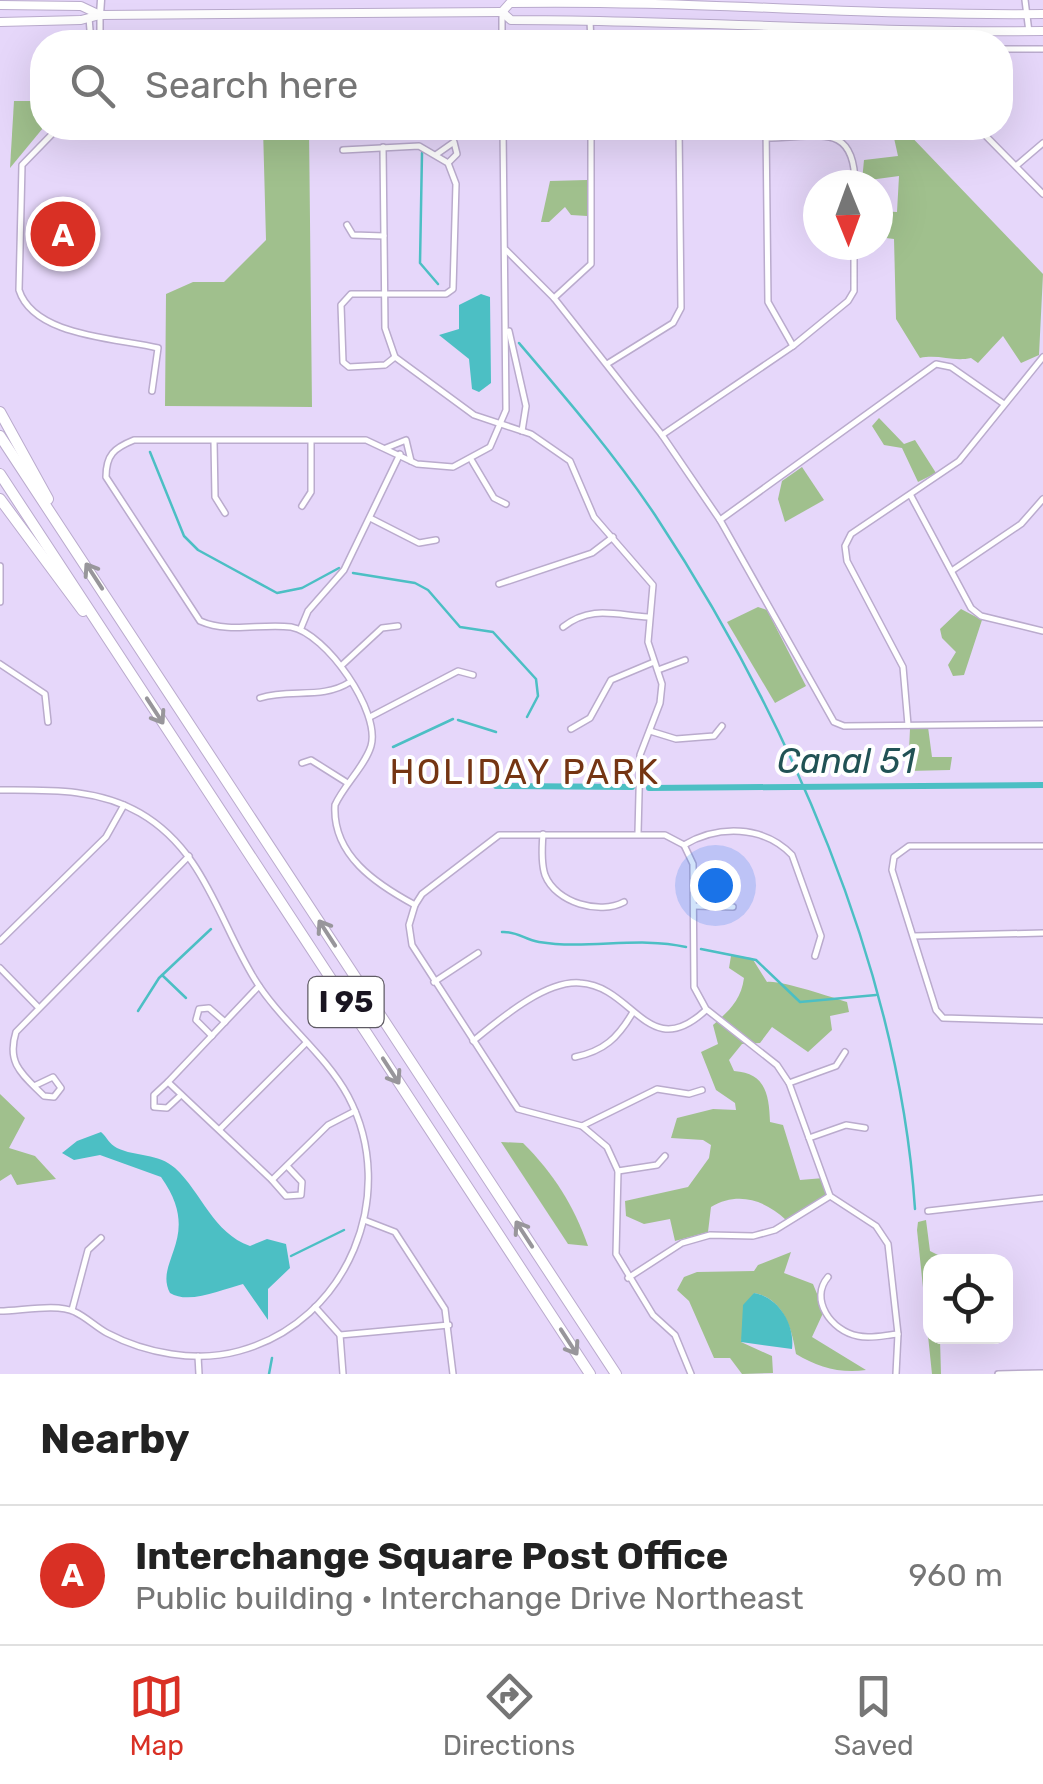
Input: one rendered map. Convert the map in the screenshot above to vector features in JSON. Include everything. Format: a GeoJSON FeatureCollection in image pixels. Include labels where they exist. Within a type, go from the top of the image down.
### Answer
{"type":"FeatureCollection","features":[{"type":"Feature","properties":{"kind":"highway"},"geometry":{"type":"LineString","coordinates":[[0,412],[59,523]]}},
{"type":"Feature","properties":{"kind":"highway","name":"I 95"},"geometry":{"type":"LineString","coordinates":[[0,436],[616,1374]]}},
{"type":"Feature","properties":{"kind":"highway","name":"I 95"},"geometry":{"type":"LineString","coordinates":[[0,474],[590,1374]]}},
{"type":"Feature","properties":{"kind":"highway"},"geometry":{"type":"LineString","coordinates":[[0,499],[70,596],[102,630]]}},
{"type":"Feature","properties":{"kind":"main road"},"geometry":{"type":"LineString","coordinates":[[502,12],[510,3],[590,1],[874,15],[1043,14]]}},
{"type":"Feature","properties":{"kind":"main road"},"geometry":{"type":"LineString","coordinates":[[630,20],[656,4]]}},
{"type":"Feature","properties":{"kind":"main road"},"geometry":{"type":"LineString","coordinates":[[0,5],[89,9],[100,15],[502,12],[511,20],[630,20],[832,30]]}},
{"type":"Feature","properties":{"kind":"main road"},"geometry":{"type":"LineString","coordinates":[[0,22],[89,9]]}},
{"type":"Feature","properties":{"kind":"main road"},"geometry":{"type":"LineString","coordinates":[[1013,32],[1043,32]]}},
{"type":"Feature","properties":{"kind":"street"},"geometry":{"type":"LineString","coordinates":[[100,30],[101,0]]}},
{"type":"Feature","properties":{"kind":"street"},"geometry":{"type":"LineString","coordinates":[[1029,1],[1029,32]]}},
{"type":"Feature","properties":{"kind":"street"},"geometry":{"type":"LineString","coordinates":[[502,12],[502,30]]}},
{"type":"Feature","properties":{"kind":"street"},"geometry":{"type":"LineString","coordinates":[[590,20],[590,30]]}},
{"type":"Feature","properties":{"kind":"street"},"geometry":{"type":"LineString","coordinates":[[1013,49],[1043,48]]}},
{"type":"Feature","properties":{"kind":"street"},"geometry":{"type":"LineString","coordinates":[[47,140],[22,166],[22,302],[72,334],[118,338],[158,348],[152,391]]}},
{"type":"Feature","properties":{"kind":"street"},"geometry":{"type":"LineString","coordinates":[[415,905],[364,874],[341,837],[335,805],[346,782],[370,750],[370,718],[341,666],[320,642],[301,630],[218,628],[200,621],[106,478],[106,461],[116,448],[134,440],[366,440],[436,468],[472,461],[490,447],[506,410],[504,140]]}},
{"type":"Feature","properties":{"kind":"street"},"geometry":{"type":"LineString","coordinates":[[554,298],[592,264],[591,140]]}},
{"type":"Feature","properties":{"kind":"street"},"geometry":{"type":"LineString","coordinates":[[608,364],[672,322],[680,308],[678,140]]}},
{"type":"Feature","properties":{"kind":"street"},"geometry":{"type":"LineString","coordinates":[[766,140],[768,302],[794,346]]}},
{"type":"Feature","properties":{"kind":"street"},"geometry":{"type":"LineString","coordinates":[[839,140],[848,145],[854,157],[854,170]]}},
{"type":"Feature","properties":{"kind":"street"},"geometry":{"type":"LineString","coordinates":[[990,140],[1043,194]]}},
{"type":"Feature","properties":{"kind":"street"},"geometry":{"type":"LineString","coordinates":[[438,154],[454,142],[457,154],[448,163]]}},
{"type":"Feature","properties":{"kind":"street"},"geometry":{"type":"LineString","coordinates":[[1016,166],[1043,143]]}},
{"type":"Feature","properties":{"kind":"street"},"geometry":{"type":"LineString","coordinates":[[343,150],[419,146],[448,163],[456,184],[453,290],[446,294],[351,294],[344,299],[341,355],[349,367],[385,365],[395,357]]}},
{"type":"Feature","properties":{"kind":"street"},"geometry":{"type":"LineString","coordinates":[[384,147],[386,340],[395,357],[474,415],[554,446],[570,461],[594,517],[653,585],[648,617],[660,704],[640,756],[638,833]]}},
{"type":"Feature","properties":{"kind":"street"},"geometry":{"type":"LineString","coordinates":[[347,225],[352,235],[384,236]]}},
{"type":"Feature","properties":{"kind":"street"},"geometry":{"type":"LineString","coordinates":[[505,249],[554,298],[662,435],[720,520],[834,722],[844,726],[1043,724]]}},
{"type":"Feature","properties":{"kind":"street"},"geometry":{"type":"LineString","coordinates":[[662,435],[794,346],[848,301],[854,291],[854,260]]}},
{"type":"Feature","properties":{"kind":"street"},"geometry":{"type":"LineString","coordinates":[[508,323],[526,406],[522,431]]}},
{"type":"Feature","properties":{"kind":"street"},"geometry":{"type":"LineString","coordinates":[[908,724],[908,680],[847,561],[845,546],[851,534],[959,461],[1043,357]]}},
{"type":"Feature","properties":{"kind":"street"},"geometry":{"type":"LineString","coordinates":[[720,520],[936,364],[950,366],[1004,405]]}},
{"type":"Feature","properties":{"kind":"street"},"geometry":{"type":"LineString","coordinates":[[302,506],[311,492],[311,440]]}},
{"type":"Feature","properties":{"kind":"street"},"geometry":{"type":"LineString","coordinates":[[386,448],[406,440],[411,461]]}},
{"type":"Feature","properties":{"kind":"street"},"geometry":{"type":"LineString","coordinates":[[214,441],[215,497],[225,513]]}},
{"type":"Feature","properties":{"kind":"street"},"geometry":{"type":"LineString","coordinates":[[301,630],[308,611],[344,570],[400,454]]}},
{"type":"Feature","properties":{"kind":"street"},"geometry":{"type":"LineString","coordinates":[[472,461],[494,498],[506,504]]}},
{"type":"Feature","properties":{"kind":"street"},"geometry":{"type":"LineString","coordinates":[[910,496],[972,608],[981,616],[1043,632]]}},
{"type":"Feature","properties":{"kind":"street"},"geometry":{"type":"LineString","coordinates":[[952,570],[1021,524],[1043,499]]}},
{"type":"Feature","properties":{"kind":"street"},"geometry":{"type":"LineString","coordinates":[[370,518],[419,543],[436,540]]}},
{"type":"Feature","properties":{"kind":"street"},"geometry":{"type":"LineString","coordinates":[[499,584],[592,552],[613,537]]}},
{"type":"Feature","properties":{"kind":"street"},"geometry":{"type":"LineString","coordinates":[[0,566],[0,602]]}},
{"type":"Feature","properties":{"kind":"street"},"geometry":{"type":"LineString","coordinates":[[563,628],[577,616],[604,610],[648,617]]}},
{"type":"Feature","properties":{"kind":"street"},"geometry":{"type":"LineString","coordinates":[[341,666],[382,628],[398,626]]}},
{"type":"Feature","properties":{"kind":"street"},"geometry":{"type":"LineString","coordinates":[[658,670],[686,660]]}},
{"type":"Feature","properties":{"kind":"street"},"geometry":{"type":"LineString","coordinates":[[572,729],[590,718],[612,680],[654,662]]}},
{"type":"Feature","properties":{"kind":"street"},"geometry":{"type":"LineString","coordinates":[[0,664],[45,694],[48,722]]}},
{"type":"Feature","properties":{"kind":"street"},"geometry":{"type":"LineString","coordinates":[[370,718],[458,671],[474,675]]}},
{"type":"Feature","properties":{"kind":"street"},"geometry":{"type":"LineString","coordinates":[[260,698],[276,693],[325,694],[350,682]]}},
{"type":"Feature","properties":{"kind":"street"},"geometry":{"type":"LineString","coordinates":[[650,731],[676,738],[714,736],[722,726]]}},
{"type":"Feature","properties":{"kind":"street"},"geometry":{"type":"LineString","coordinates":[[302,763],[312,760],[346,782]]}},
{"type":"Feature","properties":{"kind":"street"},"geometry":{"type":"LineString","coordinates":[[0,790],[63,790],[124,805],[169,834],[204,876],[259,986],[334,1074],[354,1111],[369,1164],[364,1220],[349,1262],[315,1306],[270,1338],[238,1351],[198,1356],[150,1350],[107,1333],[72,1310],[0,1311]]}},
{"type":"Feature","properties":{"kind":"street"},"geometry":{"type":"LineString","coordinates":[[0,941],[106,837],[124,805]]}},
{"type":"Feature","properties":{"kind":"street"},"geometry":{"type":"LineString","coordinates":[[684,846],[723,832],[754,832],[785,848],[792,855],[820,936],[816,956]]}},
{"type":"Feature","properties":{"kind":"street"},"geometry":{"type":"LineString","coordinates":[[691,1374],[674,1335],[653,1315],[616,1254],[618,1171],[607,1148],[582,1126],[518,1108],[412,945],[408,925],[415,905],[484,844],[500,835],[638,833],[666,835],[684,846],[693,864],[694,987],[706,1010],[777,1065],[789,1083],[830,1196],[876,1226],[888,1244],[898,1334],[896,1374]]}},
{"type":"Feature","properties":{"kind":"street"},"geometry":{"type":"LineString","coordinates":[[543,834],[544,872],[551,886],[577,903],[611,909],[624,902]]}},
{"type":"Feature","properties":{"kind":"street"},"geometry":{"type":"LineString","coordinates":[[1043,846],[909,846],[894,857],[892,870],[936,1010],[943,1018],[1043,1021]]}},
{"type":"Feature","properties":{"kind":"street"},"geometry":{"type":"LineString","coordinates":[[34,1086],[53,1077],[60,1088],[49,1098],[34,1086],[16,1069],[11,1047],[16,1032],[189,856]]}},
{"type":"Feature","properties":{"kind":"street"},"geometry":{"type":"LineString","coordinates":[[694,906],[734,907]]}},
{"type":"Feature","properties":{"kind":"street"},"geometry":{"type":"LineString","coordinates":[[914,936],[1043,933]]}},
{"type":"Feature","properties":{"kind":"street"},"geometry":{"type":"LineString","coordinates":[[434,982],[478,954]]}},
{"type":"Feature","properties":{"kind":"street"},"geometry":{"type":"LineString","coordinates":[[0,968],[38,1006]]}},
{"type":"Feature","properties":{"kind":"street"},"geometry":{"type":"LineString","coordinates":[[472,1041],[554,986],[578,982],[606,988],[651,1026],[667,1030],[688,1026],[706,1010]]}},
{"type":"Feature","properties":{"kind":"street"},"geometry":{"type":"LineString","coordinates":[[182,1094],[173,1106],[157,1110],[152,1099],[259,986]]}},
{"type":"Feature","properties":{"kind":"street"},"geometry":{"type":"LineString","coordinates":[[212,1036],[196,1020],[199,1009],[209,1008],[225,1022]]}},
{"type":"Feature","properties":{"kind":"street"},"geometry":{"type":"LineString","coordinates":[[575,1057],[599,1052],[613,1042],[633,1012]]}},
{"type":"Feature","properties":{"kind":"street"},"geometry":{"type":"LineString","coordinates":[[220,1129],[306,1044]]}},
{"type":"Feature","properties":{"kind":"street"},"geometry":{"type":"LineString","coordinates":[[789,1083],[836,1066],[845,1052]]}},
{"type":"Feature","properties":{"kind":"street"},"geometry":{"type":"LineString","coordinates":[[168,1082],[286,1196],[301,1195],[302,1182],[286,1166]]}},
{"type":"Feature","properties":{"kind":"street"},"geometry":{"type":"LineString","coordinates":[[582,1126],[657,1089],[689,1094],[702,1090]]}},
{"type":"Feature","properties":{"kind":"street"},"geometry":{"type":"LineString","coordinates":[[272,1180],[328,1125],[354,1111]]}},
{"type":"Feature","properties":{"kind":"street"},"geometry":{"type":"LineString","coordinates":[[809,1138],[846,1125],[865,1128]]}},
{"type":"Feature","properties":{"kind":"street"},"geometry":{"type":"LineString","coordinates":[[618,1171],[657,1165],[665,1156]]}},
{"type":"Feature","properties":{"kind":"street"},"geometry":{"type":"LineString","coordinates":[[628,1278],[682,1243],[710,1235],[752,1236],[775,1230],[830,1196]]}},
{"type":"Feature","properties":{"kind":"street"},"geometry":{"type":"LineString","coordinates":[[928,1211],[1043,1198]]}},
{"type":"Feature","properties":{"kind":"street"},"geometry":{"type":"LineString","coordinates":[[364,1220],[395,1232],[445,1309],[453,1374]]}},
{"type":"Feature","properties":{"kind":"street"},"geometry":{"type":"LineString","coordinates":[[72,1310],[88,1250],[101,1238]]}},
{"type":"Feature","properties":{"kind":"street"},"geometry":{"type":"LineString","coordinates":[[828,1276],[820,1287],[820,1296],[831,1321],[856,1336],[898,1334]]}},
{"type":"Feature","properties":{"kind":"street"},"geometry":{"type":"LineString","coordinates":[[315,1306],[340,1334],[344,1374]]}},
{"type":"Feature","properties":{"kind":"street"},"geometry":{"type":"LineString","coordinates":[[340,1334],[449,1325]]}},
{"type":"Feature","properties":{"kind":"street"},"geometry":{"type":"LineString","coordinates":[[198,1356],[199,1374]]}},
{"type":"Feature","properties":{"kind":"street"},"geometry":{"type":"LineString","coordinates":[[998,1374],[1043,1373]]}},
{"type":"Feature","properties":{"kind":"shaded area"},"geometry":{"type":"Polygon","coordinates":[[[14,101],[30,101],[30,140],[33,140],[10,168],[14,101]]]}},
{"type":"Feature","properties":{"kind":"shaded area"},"geometry":{"type":"Polygon","coordinates":[[[263,140],[309,140],[312,407],[165,406],[166,294],[193,282],[224,282],[266,240],[263,140]]]}},
{"type":"Feature","properties":{"kind":"shaded area"},"geometry":{"type":"Polygon","coordinates":[[[894,140],[915,140],[1043,274],[1039,355],[1021,363],[1003,336],[978,363],[971,358],[920,358],[896,319],[893,212],[897,212],[899,176],[893,177],[893,170],[863,170],[864,160],[898,156],[894,140]]]}},
{"type":"Feature","properties":{"kind":"shaded area"},"geometry":{"type":"Polygon","coordinates":[[[587,180],[587,216],[571,215],[565,207],[549,222],[541,222],[550,181],[587,180]]]}},
{"type":"Feature","properties":{"kind":"shaded area"},"geometry":{"type":"Polygon","coordinates":[[[481,294],[490,297],[491,383],[479,392],[472,389],[469,359],[439,335],[459,329],[459,305],[481,294]]]}},
{"type":"Feature","properties":{"kind":"shaded area"},"geometry":{"type":"Polygon","coordinates":[[[879,418],[904,444],[915,440],[936,473],[918,482],[902,448],[884,445],[872,426],[879,418]]]}},
{"type":"Feature","properties":{"kind":"shaded area"},"geometry":{"type":"Polygon","coordinates":[[[802,467],[824,500],[785,522],[778,499],[782,481],[802,467]]]}},
{"type":"Feature","properties":{"kind":"shaded area"},"geometry":{"type":"Polygon","coordinates":[[[758,607],[767,610],[806,686],[775,703],[727,622],[758,607]]]}},
{"type":"Feature","properties":{"kind":"shaded area"},"geometry":{"type":"Polygon","coordinates":[[[961,609],[982,620],[964,675],[953,676],[948,665],[956,652],[942,638],[940,629],[961,609]]]}},
{"type":"Feature","properties":{"kind":"shaded area"},"geometry":{"type":"Polygon","coordinates":[[[928,727],[932,757],[952,757],[950,770],[908,771],[910,729],[928,727]]]}},
{"type":"Feature","properties":{"kind":"shaded area"},"geometry":{"type":"Polygon","coordinates":[[[731,956],[752,958],[767,982],[847,1002],[849,1012],[830,1016],[832,1030],[808,1052],[772,1027],[760,1043],[742,1044],[729,1060],[734,1071],[753,1076],[764,1087],[770,1122],[783,1125],[800,1180],[824,1178],[828,1196],[786,1220],[760,1203],[731,1199],[711,1207],[708,1232],[675,1241],[670,1219],[644,1224],[626,1216],[625,1201],[688,1187],[709,1158],[711,1145],[703,1140],[671,1138],[677,1118],[713,1109],[736,1110],[735,1103],[716,1090],[701,1052],[718,1044],[713,1025],[740,993],[744,978],[729,968],[731,956]]]}},
{"type":"Feature","properties":{"kind":"shaded area"},"geometry":{"type":"Polygon","coordinates":[[[0,1094],[25,1118],[9,1148],[35,1156],[56,1179],[17,1185],[11,1174],[0,1181],[0,1094]]]}},
{"type":"Feature","properties":{"kind":"shaded area"},"geometry":{"type":"Polygon","coordinates":[[[101,1132],[117,1148],[175,1168],[217,1222],[237,1240],[250,1246],[267,1239],[286,1244],[290,1268],[268,1289],[268,1320],[243,1284],[196,1297],[170,1293],[167,1270],[178,1232],[178,1216],[161,1177],[100,1155],[74,1160],[62,1153],[77,1141],[101,1132]]]}},
{"type":"Feature","properties":{"kind":"shaded area"},"geometry":{"type":"Polygon","coordinates":[[[501,1142],[523,1143],[544,1166],[562,1190],[588,1246],[568,1244],[501,1142]]]}},
{"type":"Feature","properties":{"kind":"shaded area"},"geometry":{"type":"Polygon","coordinates":[[[926,1220],[930,1251],[936,1254],[923,1254],[923,1288],[917,1230],[918,1222],[926,1220]]]}},
{"type":"Feature","properties":{"kind":"shaded area"},"geometry":{"type":"Polygon","coordinates":[[[791,1252],[784,1273],[813,1284],[824,1311],[812,1337],[866,1370],[830,1368],[796,1354],[789,1325],[779,1308],[754,1293],[741,1342],[772,1356],[773,1373],[742,1374],[730,1358],[714,1358],[689,1301],[677,1290],[684,1277],[697,1272],[754,1271],[758,1265],[791,1252]]]}},
{"type":"Feature","properties":{"kind":"shaded area"},"geometry":{"type":"Polygon","coordinates":[[[754,1293],[771,1300],[784,1314],[791,1331],[792,1349],[741,1342],[743,1305],[754,1293]]]}},
{"type":"Feature","properties":{"kind":"shaded area"},"geometry":{"type":"Polygon","coordinates":[[[929,1344],[940,1344],[941,1374],[932,1374],[929,1344]]]}},
{"type":"Feature","properties":{"kind":"waterway"},"geometry":{"type":"LineString","coordinates":[[422,153],[420,263],[438,284]]}},
{"type":"Feature","properties":{"kind":"waterway"},"geometry":{"type":"LineString","coordinates":[[519,343],[606,448],[655,515],[749,674],[791,759],[861,936],[905,1118],[915,1209]]}},
{"type":"Feature","properties":{"kind":"waterway"},"geometry":{"type":"LineString","coordinates":[[150,452],[184,536],[198,550],[277,593],[302,588],[339,568]]}},
{"type":"Feature","properties":{"kind":"waterway"},"geometry":{"type":"LineString","coordinates":[[353,573],[415,583],[428,590],[460,627],[493,632],[536,679],[538,696],[527,717]]}},
{"type":"Feature","properties":{"kind":"waterway"},"geometry":{"type":"LineString","coordinates":[[393,747],[453,719]]}},
{"type":"Feature","properties":{"kind":"waterway"},"geometry":{"type":"LineString","coordinates":[[458,720],[496,732]]}},
{"type":"Feature","properties":{"kind":"waterway","name":"Canal 51"},"geometry":{"type":"LineString","coordinates":[[649,788],[1043,785]]}},
{"type":"Feature","properties":{"kind":"waterway"},"geometry":{"type":"LineString","coordinates":[[496,786],[632,787]]}},
{"type":"Feature","properties":{"kind":"waterway"},"geometry":{"type":"LineString","coordinates":[[138,1011],[159,978],[211,929]]}},
{"type":"Feature","properties":{"kind":"waterway"},"geometry":{"type":"LineString","coordinates":[[502,932],[557,944],[650,943],[686,947]]}},
{"type":"Feature","properties":{"kind":"waterway"},"geometry":{"type":"LineString","coordinates":[[701,949],[756,960],[800,1002],[876,995]]}},
{"type":"Feature","properties":{"kind":"waterway"},"geometry":{"type":"LineString","coordinates":[[162,975],[186,998]]}},
{"type":"Feature","properties":{"kind":"waterway"},"geometry":{"type":"LineString","coordinates":[[291,1256],[344,1230]]}},
{"type":"Feature","properties":{"kind":"waterway"},"geometry":{"type":"LineString","coordinates":[[269,1374],[272,1358]]}},
{"type":"Feature","properties":{"kind":"place","name":"Interchange Square Post Office"},"geometry":{"type":"Point","coordinates":[63,234]}},
{"type":"Feature","properties":{"kind":"district","name":"HOLIDAY PARK"},"geometry":{"type":"Point","coordinates":[525,772]}}]}
